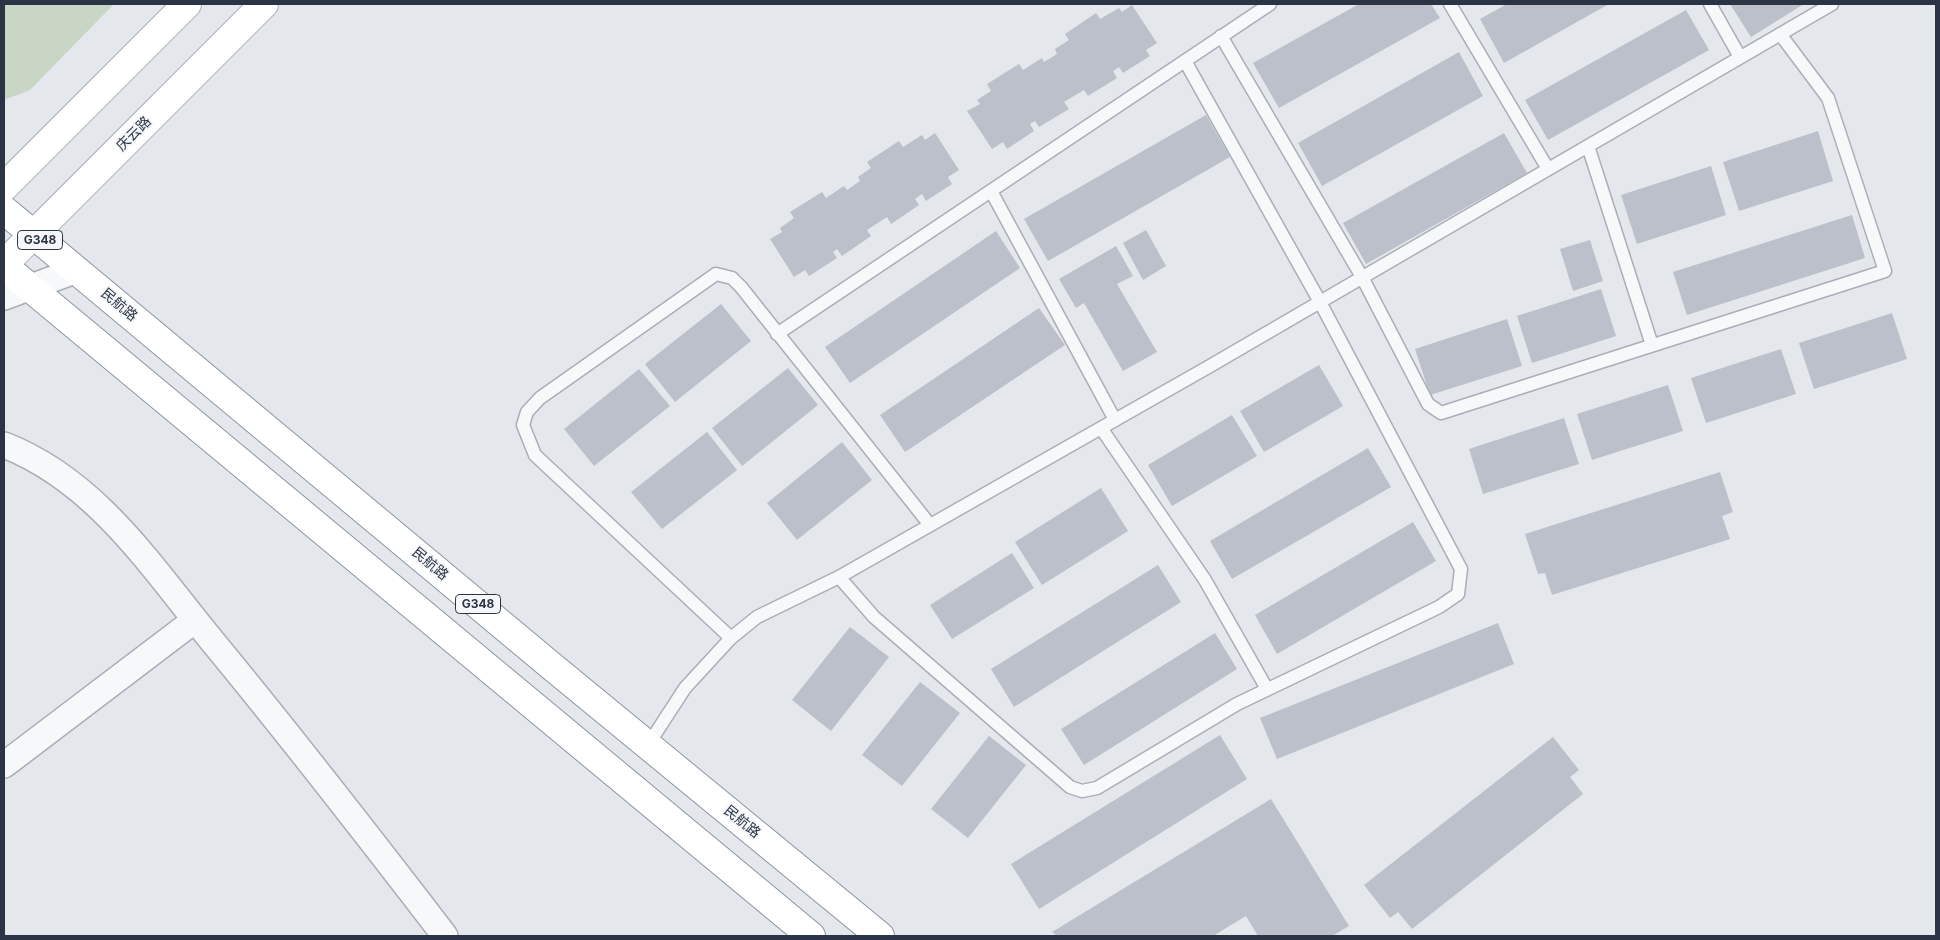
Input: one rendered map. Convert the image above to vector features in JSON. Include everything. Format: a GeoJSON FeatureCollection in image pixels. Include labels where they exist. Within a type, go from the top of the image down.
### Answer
{"type":"FeatureCollection","features":[{"type":"Feature","properties":{"kind":"main road"},"geometry":{"type":"LineString","coordinates":[[4,187],[187,4]]}},
{"type":"Feature","properties":{"kind":"main road","name":"庆云路"},"geometry":{"type":"LineString","coordinates":[[4,265],[264,4]]}},
{"type":"Feature","properties":{"kind":"main road","name":"民航路"},"geometry":{"type":"LineString","coordinates":[[4,210],[880,936]]}},
{"type":"Feature","properties":{"kind":"main road"},"geometry":{"type":"LineString","coordinates":[[4,265],[811,936]]}},
{"type":"Feature","properties":{"kind":"street"},"geometry":{"type":"LineString","coordinates":[[4,297],[77,270]]}},
{"type":"Feature","properties":{"kind":"street"},"geometry":{"type":"LineString","coordinates":[[4,445],[46,465],[91,499],[111,518],[283,727],[445,936]]}},
{"type":"Feature","properties":{"kind":"street"},"geometry":{"type":"LineString","coordinates":[[4,765],[195,620]]}},
{"type":"Feature","properties":{"kind":"lane"},"geometry":{"type":"LineString","coordinates":[[777,334],[1270,4]]}},
{"type":"Feature","properties":{"kind":"lane"},"geometry":{"type":"LineString","coordinates":[[1450,4],[1548,169]]}},
{"type":"Feature","properties":{"kind":"lane"},"geometry":{"type":"LineString","coordinates":[[1710,4],[1740,58]]}},
{"type":"Feature","properties":{"kind":"lane"},"geometry":{"type":"LineString","coordinates":[[648,745],[685,688],[731,638],[757,617],[839,577],[1115,420],[1832,4]]}},
{"type":"Feature","properties":{"kind":"lane"},"geometry":{"type":"LineString","coordinates":[[1221,36],[1362,277],[1428,404],[1441,413],[1885,271],[1828,98],[1780,34]]}},
{"type":"Feature","properties":{"kind":"lane"},"geometry":{"type":"LineString","coordinates":[[839,577],[882,623],[1070,787],[1082,791],[1097,788],[1237,704],[1439,607],[1458,594],[1462,568],[1320,302],[1185,61]]}},
{"type":"Feature","properties":{"kind":"lane"},"geometry":{"type":"LineString","coordinates":[[1588,146],[1652,346]]}},
{"type":"Feature","properties":{"kind":"lane"},"geometry":{"type":"LineString","coordinates":[[991,191],[1115,420]]}},
{"type":"Feature","properties":{"kind":"lane"},"geometry":{"type":"LineString","coordinates":[[731,638],[535,455],[523,424],[527,412],[540,398],[716,274],[732,278],[741,287],[930,525]]}},
{"type":"Feature","properties":{"kind":"lane"},"geometry":{"type":"LineString","coordinates":[[1100,428],[1205,580],[1267,689]]}},
{"type":"Feature","properties":{"kind":"green space"},"geometry":{"type":"Polygon","coordinates":[[[4,4],[113,5],[30,90],[4,100],[4,4]]]}},
{"type":"Feature","properties":{"kind":"building"},"geometry":{"type":"Polygon","coordinates":[[[1359,4],[1431,4],[1440,18],[1279,108],[1253,63],[1359,4]]]}},
{"type":"Feature","properties":{"kind":"building"},"geometry":{"type":"Polygon","coordinates":[[[1507,4],[1609,4],[1504,63],[1480,19],[1507,4]]]}},
{"type":"Feature","properties":{"kind":"building"},"geometry":{"type":"Polygon","coordinates":[[[1730,4],[1804,4],[1751,37],[1730,4]]]}},
{"type":"Feature","properties":{"kind":"building"},"geometry":{"type":"Polygon","coordinates":[[[1132,5],[1157,43],[1146,50],[1150,56],[1123,73],[1119,67],[1113,71],[1117,78],[1088,96],[1084,90],[1064,102],[1069,109],[1039,127],[1035,121],[1030,124],[1034,131],[1007,149],[1003,142],[992,149],[967,111],[980,104],[977,100],[991,91],[987,84],[1019,64],[1023,70],[1042,58],[1044,62],[1057,54],[1055,49],[1069,40],[1065,34],[1096,13],[1100,19],[1119,8],[1122,12],[1132,5]]]}},
{"type":"Feature","properties":{"kind":"building"},"geometry":{"type":"Polygon","coordinates":[[[1686,10],[1709,50],[1548,140],[1525,100],[1686,10]]]}},
{"type":"Feature","properties":{"kind":"building"},"geometry":{"type":"Polygon","coordinates":[[[1459,52],[1483,96],[1322,186],[1298,143],[1459,52]]]}},
{"type":"Feature","properties":{"kind":"building"},"geometry":{"type":"Polygon","coordinates":[[[1206,115],[1230,157],[1048,261],[1024,219],[1206,115]]]}},
{"type":"Feature","properties":{"kind":"building"},"geometry":{"type":"Polygon","coordinates":[[[1818,131],[1833,181],[1739,211],[1723,162],[1818,131]]]}},
{"type":"Feature","properties":{"kind":"building"},"geometry":{"type":"Polygon","coordinates":[[[935,133],[959,170],[948,177],[952,184],[926,201],[922,194],[915,199],[919,205],[891,224],[887,217],[867,230],[871,236],[842,256],[837,249],[833,252],[837,258],[809,276],[805,270],[794,277],[770,239],[782,232],[780,228],[794,218],[790,212],[822,192],[826,198],[844,186],[847,190],[860,181],[858,177],[871,168],[867,162],[899,141],[903,147],[922,135],[925,140],[935,133]]]}},
{"type":"Feature","properties":{"kind":"building"},"geometry":{"type":"Polygon","coordinates":[[[1504,133],[1527,173],[1366,264],[1343,223],[1504,133]]]}},
{"type":"Feature","properties":{"kind":"building"},"geometry":{"type":"Polygon","coordinates":[[[1711,166],[1726,215],[1637,244],[1621,195],[1711,166]]]}},
{"type":"Feature","properties":{"kind":"building"},"geometry":{"type":"Polygon","coordinates":[[[1852,215],[1865,258],[1687,315],[1673,272],[1852,215]]]}},
{"type":"Feature","properties":{"kind":"building"},"geometry":{"type":"Polygon","coordinates":[[[1146,230],[1166,266],[1143,280],[1123,243],[1146,230]]]}},
{"type":"Feature","properties":{"kind":"building"},"geometry":{"type":"Polygon","coordinates":[[[996,231],[1020,268],[850,383],[825,347],[996,231]]]}},
{"type":"Feature","properties":{"kind":"building"},"geometry":{"type":"Polygon","coordinates":[[[1590,240],[1603,281],[1573,291],[1560,249],[1590,240]]]}},
{"type":"Feature","properties":{"kind":"building"},"geometry":{"type":"Polygon","coordinates":[[[1116,246],[1133,276],[1117,284],[1157,352],[1123,371],[1084,303],[1076,308],[1059,279],[1116,246]]]}},
{"type":"Feature","properties":{"kind":"building"},"geometry":{"type":"Polygon","coordinates":[[[1601,289],[1616,336],[1532,363],[1517,316],[1601,289]]]}},
{"type":"Feature","properties":{"kind":"building"},"geometry":{"type":"Polygon","coordinates":[[[721,304],[751,341],[675,402],[645,364],[721,304]]]}},
{"type":"Feature","properties":{"kind":"building"},"geometry":{"type":"Polygon","coordinates":[[[1039,308],[1065,345],[905,452],[880,415],[1039,308]]]}},
{"type":"Feature","properties":{"kind":"building"},"geometry":{"type":"Polygon","coordinates":[[[1892,313],[1907,359],[1814,389],[1799,343],[1892,313]]]}},
{"type":"Feature","properties":{"kind":"building"},"geometry":{"type":"Polygon","coordinates":[[[1507,319],[1522,366],[1430,395],[1415,349],[1507,319]]]}},
{"type":"Feature","properties":{"kind":"building"},"geometry":{"type":"Polygon","coordinates":[[[1781,349],[1796,394],[1706,423],[1691,378],[1781,349]]]}},
{"type":"Feature","properties":{"kind":"building"},"geometry":{"type":"Polygon","coordinates":[[[1319,365],[1343,406],[1264,452],[1240,411],[1319,365]]]}},
{"type":"Feature","properties":{"kind":"building"},"geometry":{"type":"Polygon","coordinates":[[[788,368],[818,405],[742,466],[712,428],[788,368]]]}},
{"type":"Feature","properties":{"kind":"building"},"geometry":{"type":"Polygon","coordinates":[[[639,369],[670,406],[594,466],[564,429],[639,369]]]}},
{"type":"Feature","properties":{"kind":"building"},"geometry":{"type":"Polygon","coordinates":[[[1668,385],[1683,431],[1592,460],[1577,414],[1668,385]]]}},
{"type":"Feature","properties":{"kind":"building"},"geometry":{"type":"Polygon","coordinates":[[[1232,415],[1257,456],[1172,506],[1148,465],[1232,415]]]}},
{"type":"Feature","properties":{"kind":"building"},"geometry":{"type":"Polygon","coordinates":[[[1564,418],[1579,464],[1483,494],[1469,449],[1564,418]]]}},
{"type":"Feature","properties":{"kind":"building"},"geometry":{"type":"Polygon","coordinates":[[[707,432],[737,470],[662,529],[631,492],[707,432]]]}},
{"type":"Feature","properties":{"kind":"building"},"geometry":{"type":"Polygon","coordinates":[[[842,442],[872,480],[797,540],[767,503],[842,442]]]}},
{"type":"Feature","properties":{"kind":"building"},"geometry":{"type":"Polygon","coordinates":[[[1368,448],[1391,487],[1232,579],[1210,541],[1368,448]]]}},
{"type":"Feature","properties":{"kind":"building"},"geometry":{"type":"Polygon","coordinates":[[[1720,472],[1733,512],[1722,516],[1730,539],[1552,595],[1545,573],[1538,574],[1525,534],[1720,472]]]}},
{"type":"Feature","properties":{"kind":"building"},"geometry":{"type":"Polygon","coordinates":[[[1101,488],[1128,531],[1042,585],[1015,542],[1101,488]]]}},
{"type":"Feature","properties":{"kind":"building"},"geometry":{"type":"Polygon","coordinates":[[[1413,522],[1436,561],[1277,654],[1255,615],[1413,522]]]}},
{"type":"Feature","properties":{"kind":"building"},"geometry":{"type":"Polygon","coordinates":[[[1012,553],[1034,588],[952,639],[930,605],[1012,553]]]}},
{"type":"Feature","properties":{"kind":"building"},"geometry":{"type":"Polygon","coordinates":[[[1158,565],[1181,602],[1014,707],[991,669],[1158,565]]]}},
{"type":"Feature","properties":{"kind":"building"},"geometry":{"type":"Polygon","coordinates":[[[1498,623],[1514,664],[1277,759],[1260,718],[1498,623]]]}},
{"type":"Feature","properties":{"kind":"building"},"geometry":{"type":"Polygon","coordinates":[[[850,627],[889,657],[831,731],[792,700],[850,627]]]}},
{"type":"Feature","properties":{"kind":"building"},"geometry":{"type":"Polygon","coordinates":[[[1215,633],[1237,669],[1084,765],[1061,729],[1215,633]]]}},
{"type":"Feature","properties":{"kind":"building"},"geometry":{"type":"Polygon","coordinates":[[[920,682],[960,713],[902,786],[862,755],[920,682]]]}},
{"type":"Feature","properties":{"kind":"building"},"geometry":{"type":"Polygon","coordinates":[[[1220,735],[1247,779],[1039,909],[1011,864],[1220,735]]]}},
{"type":"Feature","properties":{"kind":"building"},"geometry":{"type":"Polygon","coordinates":[[[989,736],[1026,765],[968,838],[931,809],[989,736]]]}},
{"type":"Feature","properties":{"kind":"building"},"geometry":{"type":"Polygon","coordinates":[[[1553,737],[1579,770],[1570,777],[1583,794],[1412,929],[1398,912],[1390,918],[1364,885],[1553,737]]]}},
{"type":"Feature","properties":{"kind":"building"},"geometry":{"type":"Polygon","coordinates":[[[1271,799],[1349,926],[1332,936],[1258,936],[1246,916],[1213,936],[1057,936],[1052,932],[1271,799]]]}}]}
